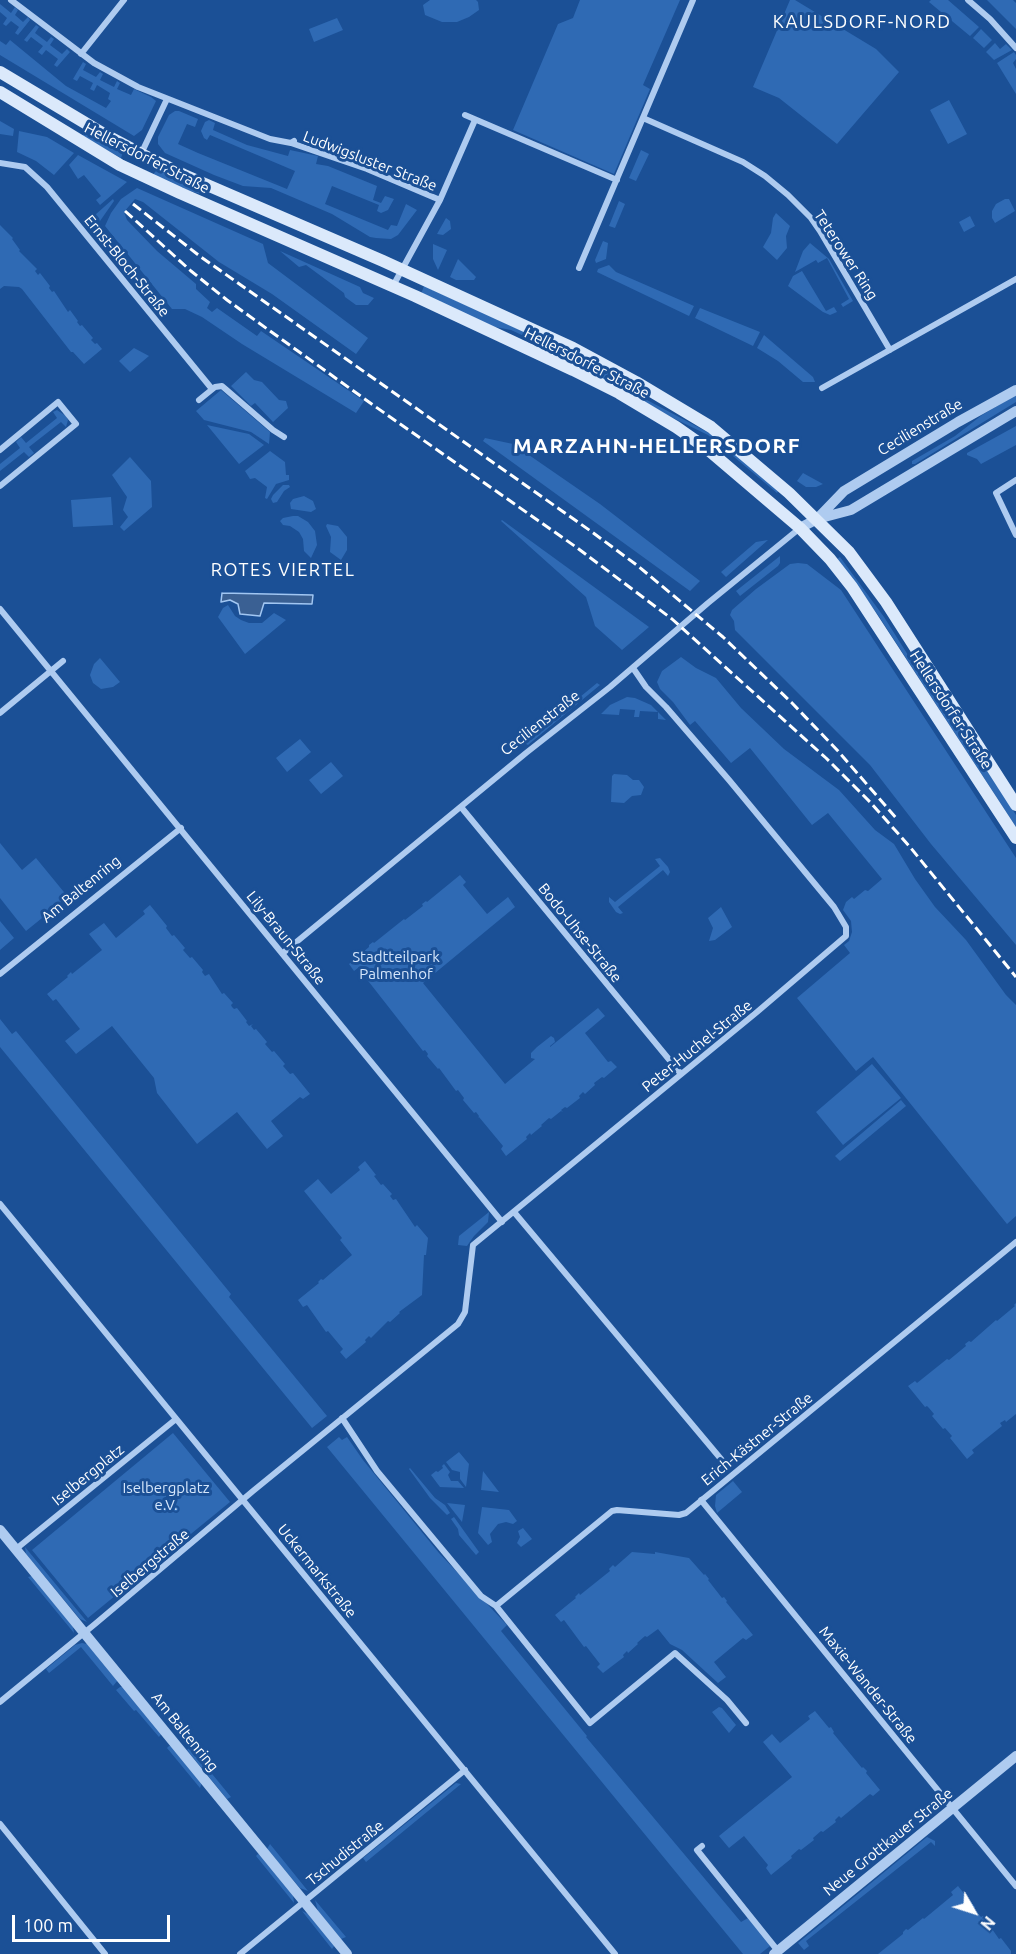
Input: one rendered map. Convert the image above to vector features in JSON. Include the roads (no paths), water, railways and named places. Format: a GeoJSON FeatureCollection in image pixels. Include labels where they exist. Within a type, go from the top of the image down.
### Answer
{"type":"FeatureCollection","features":[{"type":"Feature","properties":{"kind":"main road","name":"Hellersdorfer Straße"},"geometry":{"type":"LineString","coordinates":[[0,72],[102,133],[184,176],[401,269],[573,348],[636,381],[711,427],[744,453],[817,519],[849,552],[886,602],[1016,805]]}},
{"type":"Feature","properties":{"kind":"main road","name":"Hellersdorfer Straße"},"geometry":{"type":"LineString","coordinates":[[0,92],[123,166],[392,286],[619,393],[706,448],[800,528],[830,559],[852,587],[1016,838]]}},
{"type":"Feature","properties":{"kind":"main road"},"geometry":{"type":"LineString","coordinates":[[619,393],[623,386],[630,386],[664,405],[686,411]]}},
{"type":"Feature","properties":{"kind":"street","name":"Ludwigsluster Straße"},"geometry":{"type":"LineString","coordinates":[[11,0],[81,54],[108,71],[167,99],[270,139],[292,142],[367,169],[440,200]]}},
{"type":"Feature","properties":{"kind":"street"},"geometry":{"type":"LineString","coordinates":[[81,54],[124,0]]}},
{"type":"Feature","properties":{"kind":"street"},"geometry":{"type":"LineString","coordinates":[[579,268],[693,0]]}},
{"type":"Feature","properties":{"kind":"street"},"geometry":{"type":"LineString","coordinates":[[968,0],[990,19],[1016,48]]}},
{"type":"Feature","properties":{"kind":"street"},"geometry":{"type":"LineString","coordinates":[[141,154],[167,99]]}},
{"type":"Feature","properties":{"kind":"street"},"geometry":{"type":"LineString","coordinates":[[465,115],[617,180]]}},
{"type":"Feature","properties":{"kind":"street","name":"Teterower Ring"},"geometry":{"type":"LineString","coordinates":[[643,118],[743,162],[788,195],[816,226],[890,350]]}},
{"type":"Feature","properties":{"kind":"street","name":"Ludwigsluster Straße"},"geometry":{"type":"LineString","coordinates":[[392,286],[440,200],[475,120]]}},
{"type":"Feature","properties":{"kind":"street","name":"Ernst-Bloch-Straße"},"geometry":{"type":"LineString","coordinates":[[0,163],[25,167],[47,187],[212,389]]}},
{"type":"Feature","properties":{"kind":"street"},"geometry":{"type":"LineString","coordinates":[[822,388],[1016,279]]}},
{"type":"Feature","properties":{"kind":"street"},"geometry":{"type":"LineString","coordinates":[[199,400],[212,389],[222,386],[284,437]]}},
{"type":"Feature","properties":{"kind":"street","name":"Cecilienstraße"},"geometry":{"type":"LineString","coordinates":[[817,519],[841,493],[958,422],[1016,390]]}},
{"type":"Feature","properties":{"kind":"street"},"geometry":{"type":"LineString","coordinates":[[0,450],[58,402],[76,424],[0,486]]}},
{"type":"Feature","properties":{"kind":"street","name":"Cecilienstraße"},"geometry":{"type":"LineString","coordinates":[[283,953],[633,668],[800,528],[817,519],[851,510],[1016,411]]}},
{"type":"Feature","properties":{"kind":"street"},"geometry":{"type":"LineString","coordinates":[[1016,480],[996,493],[1016,535]]}},
{"type":"Feature","properties":{"kind":"street","name":"Lily-Braun-Straße"},"geometry":{"type":"LineString","coordinates":[[0,609],[502,1222]]}},
{"type":"Feature","properties":{"kind":"street"},"geometry":{"type":"LineString","coordinates":[[0,713],[63,661]]}},
{"type":"Feature","properties":{"kind":"street","name":"Peter-Huchel-Straße"},"geometry":{"type":"LineString","coordinates":[[342,1418],[458,1324],[465,1312],[473,1245],[846,936],[846,927],[834,907],[736,788],[646,687],[633,668]]}},
{"type":"Feature","properties":{"kind":"street","name":"Bodo-Uhse-Straße"},"geometry":{"type":"LineString","coordinates":[[461,807],[681,1074]]}},
{"type":"Feature","properties":{"kind":"street","name":"Am Baltenring"},"geometry":{"type":"LineString","coordinates":[[0,974],[181,828]]}},
{"type":"Feature","properties":{"kind":"street","name":"Uckermarkstraße"},"geometry":{"type":"LineString","coordinates":[[0,1204],[615,1954]]}},
{"type":"Feature","properties":{"kind":"street","name":"Erich-Kästner-Straße"},"geometry":{"type":"LineString","coordinates":[[514,1212],[726,1465]]}},
{"type":"Feature","properties":{"kind":"street","name":"Erich-Kästner-Straße"},"geometry":{"type":"LineString","coordinates":[[496,1606],[612,1511],[679,1515],[686,1513],[1016,1242]]}},
{"type":"Feature","properties":{"kind":"street"},"geometry":{"type":"LineString","coordinates":[[342,1418],[377,1471],[482,1596],[496,1606],[591,1723],[675,1653],[727,1700],[746,1724]]}},
{"type":"Feature","properties":{"kind":"street","name":"Iselbergstraße"},"geometry":{"type":"LineString","coordinates":[[0,1702],[342,1418]]}},
{"type":"Feature","properties":{"kind":"street","name":"Iselbergplatz"},"geometry":{"type":"LineString","coordinates":[[16,1549],[176,1419]]}},
{"type":"Feature","properties":{"kind":"street","name":"Maxie-Wander-Straße"},"geometry":{"type":"LineString","coordinates":[[701,1500],[1016,1886]]}},
{"type":"Feature","properties":{"kind":"street","name":"Am Baltenring"},"geometry":{"type":"LineString","coordinates":[[0,1530],[348,1954]]}},
{"type":"Feature","properties":{"kind":"street","name":"Neue Grottkauer Straße"},"geometry":{"type":"LineString","coordinates":[[776,1952],[1016,1756]]}},
{"type":"Feature","properties":{"kind":"street","name":"Tschudistraße"},"geometry":{"type":"LineString","coordinates":[[240,1954],[465,1770]]}},
{"type":"Feature","properties":{"kind":"street"},"geometry":{"type":"LineString","coordinates":[[0,1824],[105,1954]]}},
{"type":"Feature","properties":{"kind":"street"},"geometry":{"type":"LineString","coordinates":[[702,1846],[698,1850],[776,1952]]}},
{"type":"Feature","properties":{"kind":"railway"},"geometry":{"type":"LineString","coordinates":[[133,204],[201,257],[638,566],[723,637],[792,703],[838,751],[897,819]]}},
{"type":"Feature","properties":{"kind":"railway"},"geometry":{"type":"LineString","coordinates":[[125,211],[191,271],[227,300],[576,547],[672,619],[826,758],[871,803],[1016,977]]}},
{"type":"Feature","properties":{"kind":"district","name":"KAULSDORF-NORD"},"geometry":{"type":"Point","coordinates":[862,22]}},
{"type":"Feature","properties":{"kind":"district","name":"MARZAHN-HELLERSDORF"},"geometry":{"type":"Point","coordinates":[657,446]}},
{"type":"Feature","properties":{"kind":"district","name":"ROTES VIERTEL"},"geometry":{"type":"Point","coordinates":[283,570]}},
{"type":"Feature","properties":{"kind":"park label","name":"Stadtteilpark Palmenhof"},"geometry":{"type":"Point","coordinates":[396,966]}},
{"type":"Feature","properties":{"kind":"park label","name":"Iselbergplatz e.V."},"geometry":{"type":"Point","coordinates":[166,1496]}}]}
